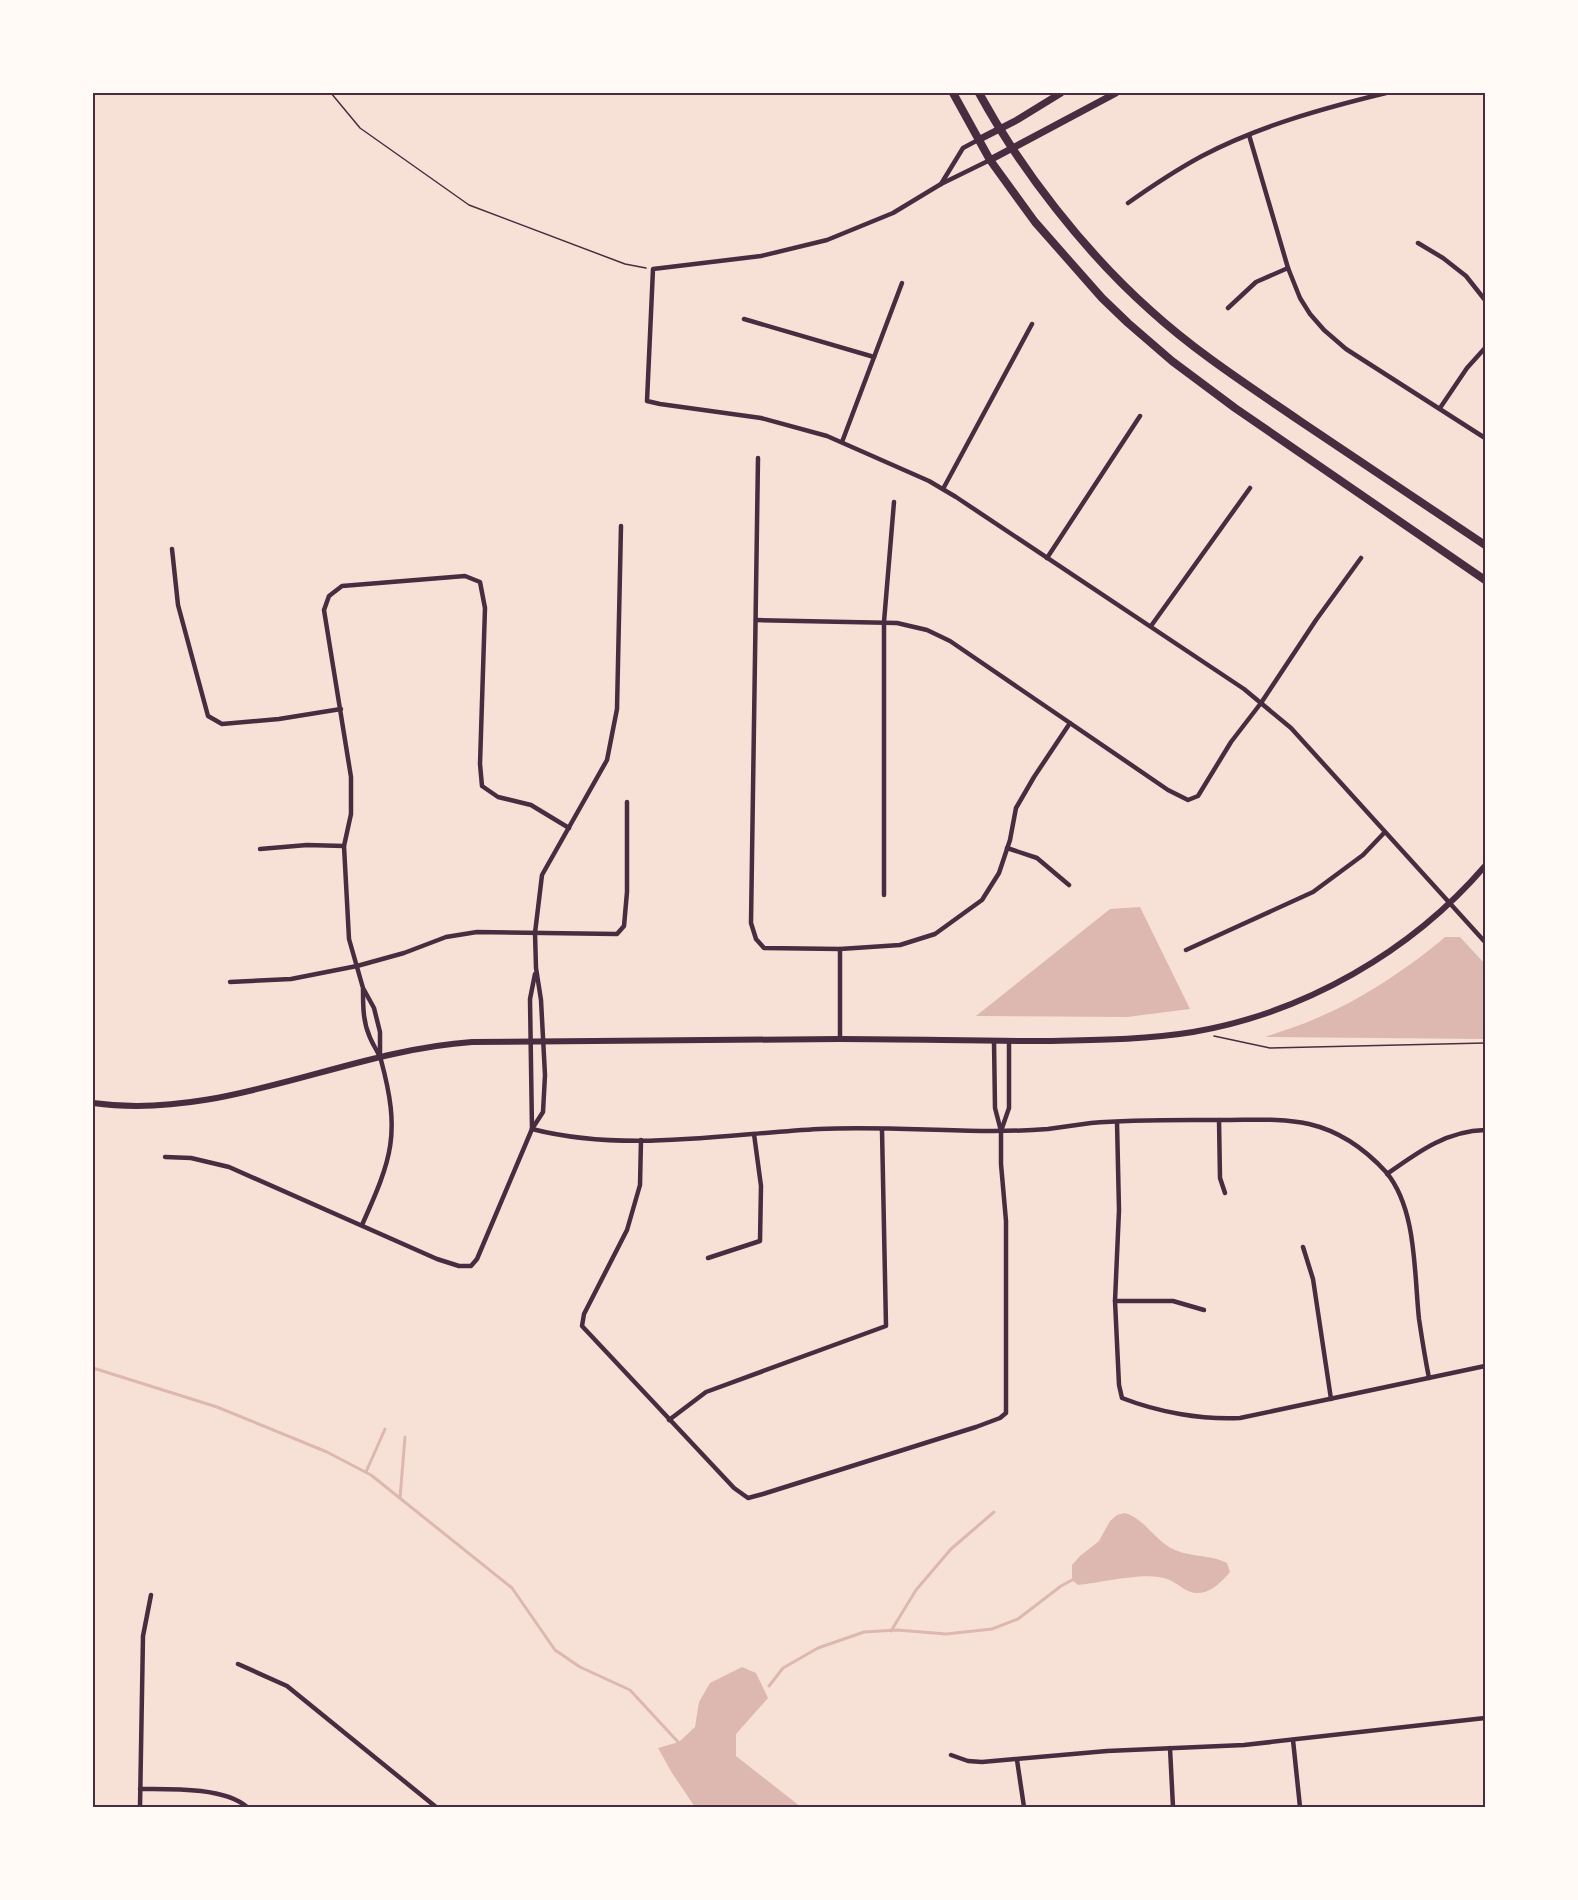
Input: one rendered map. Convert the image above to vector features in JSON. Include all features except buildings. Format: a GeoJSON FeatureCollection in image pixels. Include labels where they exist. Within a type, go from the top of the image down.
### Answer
{"type":"FeatureCollection","features":[{"type":"Feature","properties":{"kind":"main road"},"geometry":{"type":"LineString","coordinates":[[952,93],[990,160],[1035,222],[1102,298],[1154,346],[1235,408],[1485,580]]}},
{"type":"Feature","properties":{"kind":"main road"},"geometry":{"type":"LineString","coordinates":[[979,93],[1012,148],[1048,199],[1102,262],[1150,310],[1223,369],[1485,545]]}},
{"type":"Feature","properties":{"kind":"main road"},"geometry":{"type":"LineString","coordinates":[[978,140],[1061,93]]}},
{"type":"Feature","properties":{"kind":"main road"},"geometry":{"type":"LineString","coordinates":[[990,160],[1116,93]]}},
{"type":"Feature","properties":{"kind":"street"},"geometry":{"type":"LineString","coordinates":[[1128,203],[1203,156],[1249,135],[1341,104],[1386,93]]}},
{"type":"Feature","properties":{"kind":"street"},"geometry":{"type":"LineString","coordinates":[[1249,135],[1288,268],[1300,298],[1310,314],[1346,349],[1485,438]]}},
{"type":"Feature","properties":{"kind":"street"},"geometry":{"type":"LineString","coordinates":[[941,183],[963,148],[978,140]]}},
{"type":"Feature","properties":{"kind":"street"},"geometry":{"type":"LineString","coordinates":[[990,160],[941,183],[893,213],[815,244],[761,256],[652,269],[647,401],[761,418],[827,436],[943,489],[1244,689],[1291,728],[1485,942]]}},
{"type":"Feature","properties":{"kind":"street"},"geometry":{"type":"LineString","coordinates":[[1418,243],[1443,258],[1466,276],[1485,300]]}},
{"type":"Feature","properties":{"kind":"street"},"geometry":{"type":"LineString","coordinates":[[1228,308],[1256,282],[1288,268]]}},
{"type":"Feature","properties":{"kind":"street"},"geometry":{"type":"LineString","coordinates":[[842,442],[902,283]]}},
{"type":"Feature","properties":{"kind":"street"},"geometry":{"type":"LineString","coordinates":[[744,319],[874,357]]}},
{"type":"Feature","properties":{"kind":"street"},"geometry":{"type":"LineString","coordinates":[[943,489],[1032,324]]}},
{"type":"Feature","properties":{"kind":"street"},"geometry":{"type":"LineString","coordinates":[[1440,408],[1467,368],[1485,348]]}},
{"type":"Feature","properties":{"kind":"street"},"geometry":{"type":"LineString","coordinates":[[1047,558],[1140,416]]}},
{"type":"Feature","properties":{"kind":"street"},"geometry":{"type":"LineString","coordinates":[[758,458],[751,923],[756,939],[764,948],[840,949],[900,945],[935,934],[982,900],[999,873],[1017,808],[1034,777],[1070,723]]}},
{"type":"Feature","properties":{"kind":"street"},"geometry":{"type":"LineString","coordinates":[[1151,626],[1250,488]]}},
{"type":"Feature","properties":{"kind":"street"},"geometry":{"type":"LineString","coordinates":[[884,895],[884,622],[894,502]]}},
{"type":"Feature","properties":{"kind":"street"},"geometry":{"type":"LineString","coordinates":[[165,1157],[191,1158],[229,1167],[437,1259],[459,1266],[471,1266],[477,1259],[532,1129],[543,1112],[544,1042],[536,968],[535,933],[542,875],[607,760],[617,709],[621,526]]}},
{"type":"Feature","properties":{"kind":"street"},"geometry":{"type":"LineString","coordinates":[[171,549],[178,605],[208,716],[222,724],[279,719],[341,709]]}},
{"type":"Feature","properties":{"kind":"street"},"geometry":{"type":"LineString","coordinates":[[756,620],[884,622],[912,625],[927,630],[950,641],[1168,790],[1188,800],[1198,796],[1231,742],[1261,703],[1316,620],[1361,558]]}},
{"type":"Feature","properties":{"kind":"street"},"geometry":{"type":"LineString","coordinates":[[362,1226],[383,1177],[390,1150],[392,1113],[380,1056],[380,1032],[374,1008],[363,988],[349,939],[344,846],[351,814],[351,777],[324,610],[329,596],[342,586],[465,576],[480,582],[484,608],[480,764],[482,786],[498,797],[531,805],[569,828]]}},
{"type":"Feature","properties":{"kind":"street"},"geometry":{"type":"LineString","coordinates":[[230,982],[291,979],[357,966],[404,953],[446,937],[477,932],[617,933],[624,926],[627,892],[627,802]]}},
{"type":"Feature","properties":{"kind":"street"},"geometry":{"type":"LineString","coordinates":[[1186,950],[1313,892],[1363,855],[1384,832]]}},
{"type":"Feature","properties":{"kind":"street"},"geometry":{"type":"LineString","coordinates":[[260,849],[307,845],[344,846]]}},
{"type":"Feature","properties":{"kind":"street"},"geometry":{"type":"LineString","coordinates":[[1007,848],[1037,858],[1069,885]]}},
{"type":"Feature","properties":{"kind":"street"},"geometry":{"type":"LineString","coordinates":[[93,1103],[144,1107],[182,1105],[219,1099],[380,1056],[415,1048],[451,1044],[840,1039],[1009,1041],[1145,1038],[1194,1032],[1263,1014],[1312,995],[1356,972],[1397,946],[1449,904],[1485,866]]}},
{"type":"Feature","properties":{"kind":"street"},"geometry":{"type":"LineString","coordinates":[[840,949],[840,1039]]}},
{"type":"Feature","properties":{"kind":"street"},"geometry":{"type":"LineString","coordinates":[[532,1129],[530,999],[536,968]]}},
{"type":"Feature","properties":{"kind":"street"},"geometry":{"type":"LineString","coordinates":[[363,988],[363,1012],[368,1035],[380,1056]]}},
{"type":"Feature","properties":{"kind":"street"},"geometry":{"type":"LineString","coordinates":[[640,1140],[640,1185],[627,1230],[584,1314],[582,1326],[734,1488],[748,1498],[976,1427],[1000,1418],[1006,1413],[1006,1251],[1001,1131],[995,1108],[994,1041]]}},
{"type":"Feature","properties":{"kind":"street"},"geometry":{"type":"LineString","coordinates":[[1001,1131],[1009,1108],[1009,1041]]}},
{"type":"Feature","properties":{"kind":"street"},"geometry":{"type":"LineString","coordinates":[[1219,1120],[1220,1178],[1225,1193]]}},
{"type":"Feature","properties":{"kind":"street"},"geometry":{"type":"LineString","coordinates":[[532,1129],[581,1139],[640,1140],[695,1139],[822,1129],[1001,1131],[1117,1122],[1286,1121],[1317,1126],[1354,1143],[1387,1174],[1397,1190],[1405,1210],[1411,1238],[1419,1319],[1430,1378]]}},
{"type":"Feature","properties":{"kind":"street"},"geometry":{"type":"LineString","coordinates":[[1117,1122],[1119,1210],[1115,1301],[1119,1385],[1122,1398],[1139,1404],[1224,1419],[1255,1416],[1485,1366]]}},
{"type":"Feature","properties":{"kind":"street"},"geometry":{"type":"LineString","coordinates":[[669,1420],[706,1392],[886,1326],[882,1130]]}},
{"type":"Feature","properties":{"kind":"street"},"geometry":{"type":"LineString","coordinates":[[1387,1174],[1428,1145],[1442,1138],[1485,1130]]}},
{"type":"Feature","properties":{"kind":"street"},"geometry":{"type":"LineString","coordinates":[[708,1258],[760,1241],[760,1186],[754,1134]]}},
{"type":"Feature","properties":{"kind":"street"},"geometry":{"type":"LineString","coordinates":[[1304,1247],[1313,1279],[1332,1399]]}},
{"type":"Feature","properties":{"kind":"street"},"geometry":{"type":"LineString","coordinates":[[1115,1301],[1173,1301],[1204,1310]]}},
{"type":"Feature","properties":{"kind":"street"},"geometry":{"type":"LineString","coordinates":[[140,1807],[143,1636],[151,1595]]}},
{"type":"Feature","properties":{"kind":"street"},"geometry":{"type":"LineString","coordinates":[[238,1664],[287,1686],[436,1807]]}},
{"type":"Feature","properties":{"kind":"street"},"geometry":{"type":"LineString","coordinates":[[951,1755],[968,1761],[1017,1760],[1107,1750],[1293,1740],[1485,1718]]}},
{"type":"Feature","properties":{"kind":"street"},"geometry":{"type":"LineString","coordinates":[[1293,1740],[1300,1807]]}},
{"type":"Feature","properties":{"kind":"street"},"geometry":{"type":"LineString","coordinates":[[1170,1748],[1173,1807]]}},
{"type":"Feature","properties":{"kind":"street"},"geometry":{"type":"LineString","coordinates":[[1017,1760],[1024,1807]]}},
{"type":"Feature","properties":{"kind":"street"},"geometry":{"type":"LineString","coordinates":[[140,1789],[194,1790],[238,1800],[247,1807]]}},
{"type":"Feature","properties":{"kind":"path"},"geometry":{"type":"LineString","coordinates":[[332,93],[360,128],[469,205],[626,264],[652,269]]}},
{"type":"Feature","properties":{"kind":"path"},"geometry":{"type":"LineString","coordinates":[[1215,1036],[1270,1048],[1485,1043]]}},
{"type":"Feature","properties":{"kind":"shaded area"},"geometry":{"type":"Polygon","coordinates":[[[1140,907],[1190,1009],[1127,1017],[976,1016],[1110,909],[1140,907]]]}},
{"type":"Feature","properties":{"kind":"shaded area"},"geometry":{"type":"Polygon","coordinates":[[[1445,937],[1460,937],[1485,964],[1485,1039],[1265,1037],[1311,1021],[1367,993],[1445,937]]]}},
{"type":"Feature","properties":{"kind":"shaded area"},"geometry":{"type":"Polygon","coordinates":[[[1125,1513],[1138,1519],[1169,1547],[1184,1553],[1220,1560],[1227,1563],[1230,1572],[1212,1589],[1199,1593],[1189,1591],[1167,1579],[1147,1576],[1078,1585],[1072,1580],[1072,1565],[1099,1541],[1110,1521],[1117,1515],[1125,1513]]]}},
{"type":"Feature","properties":{"kind":"shaded area"},"geometry":{"type":"Polygon","coordinates":[[[742,1667],[756,1673],[768,1698],[736,1734],[736,1756],[801,1807],[695,1807],[658,1748],[679,1742],[695,1727],[699,1702],[710,1683],[742,1667]]]}},
{"type":"Feature","properties":{"kind":"waterway"},"geometry":{"type":"LineString","coordinates":[[93,1368],[217,1407],[327,1452],[371,1475],[512,1588],[555,1650],[580,1667],[630,1690],[679,1743]]}},
{"type":"Feature","properties":{"kind":"waterway"},"geometry":{"type":"LineString","coordinates":[[366,1472],[385,1429]]}},
{"type":"Feature","properties":{"kind":"waterway"},"geometry":{"type":"LineString","coordinates":[[400,1498],[405,1437]]}},
{"type":"Feature","properties":{"kind":"waterway"},"geometry":{"type":"LineString","coordinates":[[891,1631],[916,1590],[951,1549],[994,1512]]}},
{"type":"Feature","properties":{"kind":"waterway"},"geometry":{"type":"LineString","coordinates":[[769,1686],[783,1668],[818,1648],[864,1632],[897,1630],[946,1634],[992,1629],[1018,1619],[1061,1586],[1074,1579]]}}]}
